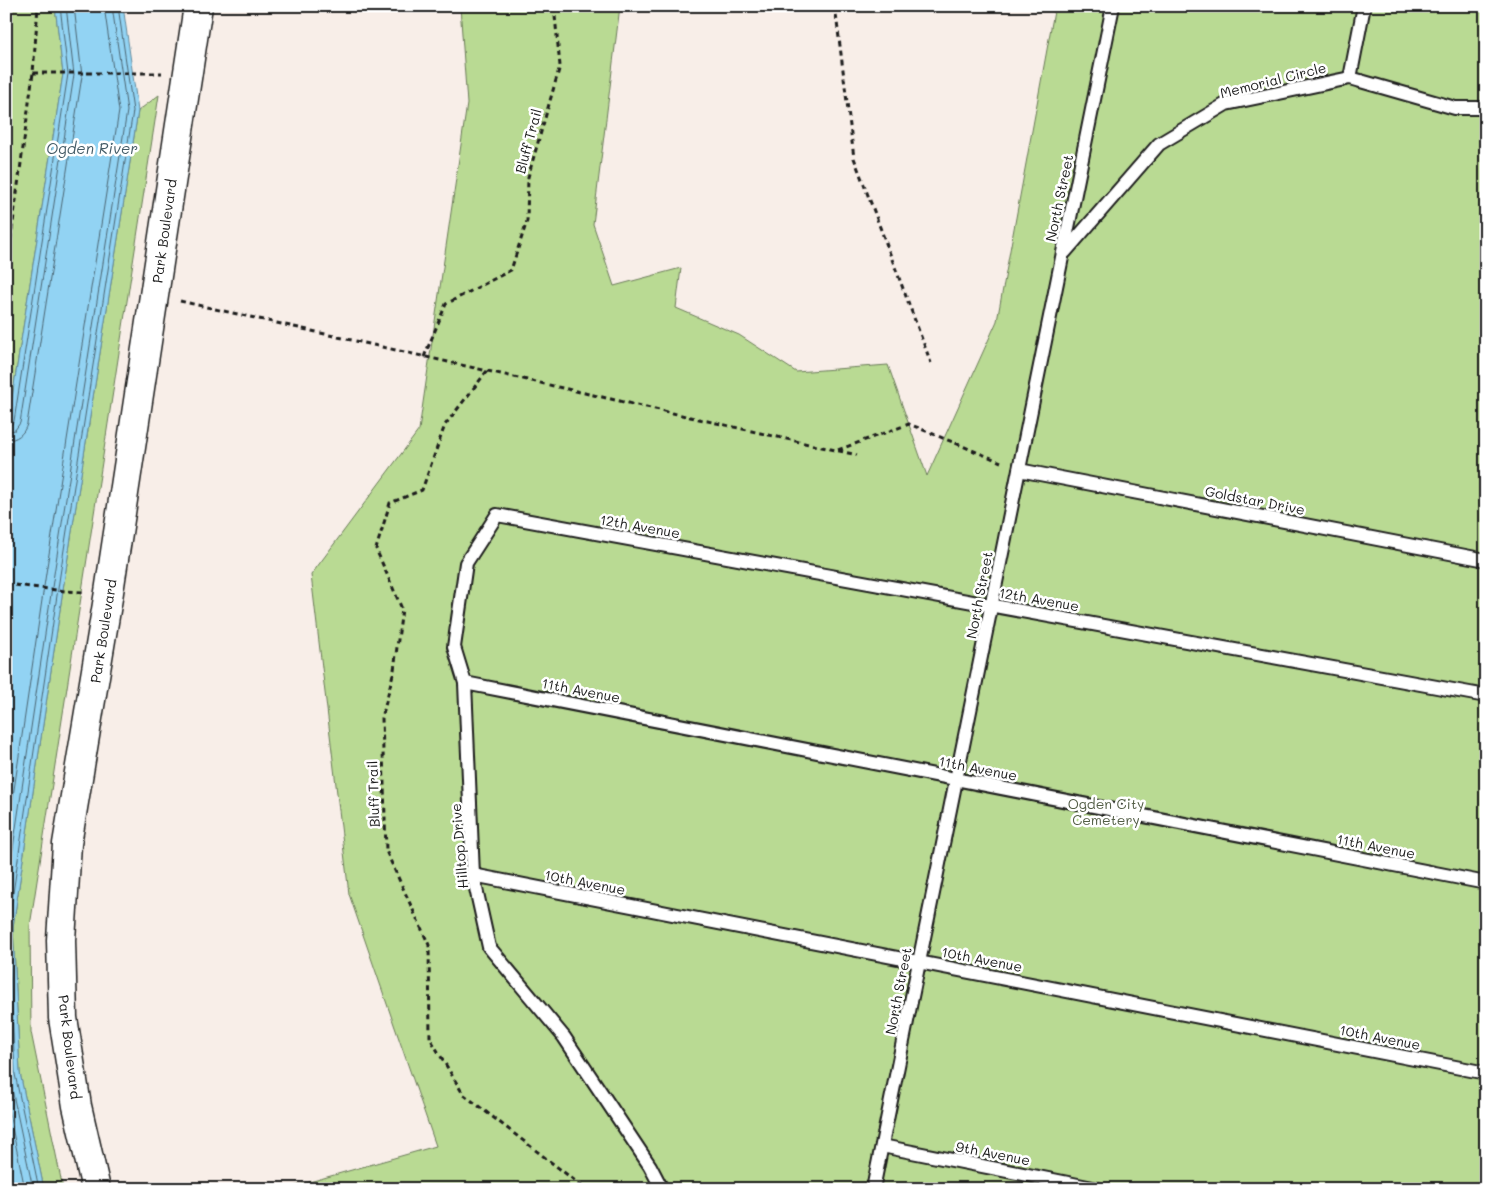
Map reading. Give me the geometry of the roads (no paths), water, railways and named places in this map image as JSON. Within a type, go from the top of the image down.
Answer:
[{"type":"street","name":"Park Boulevard","points":[[96,1189],[77,1106],[63,1018],[61,940],[67,844],[109,592],[155,296],[176,73],[198,6]]},
{"type":"lane","name":"North Street","points":[[873,1189],[1113,6]]},
{"type":"lane","points":[[1350,78],[1364,6]]},
{"type":"lane","name":"Memorial Circle","points":[[1063,254],[1159,144],[1226,104],[1350,78],[1455,108],[1486,108]]},
{"type":"lane","name":"Goldstar Drive","points":[[1019,470],[1486,560]]},
{"type":"lane","name":"12th Avenue","points":[[497,515],[1486,696]]},
{"type":"lane","name":"Hilltop Drive","points":[[497,515],[466,563],[454,647],[465,683],[473,876],[489,947],[564,1037],[650,1166],[662,1189]]},
{"type":"lane","name":"11th Avenue","points":[[465,683],[1486,883]]},
{"type":"lane","name":"10th Avenue","points":[[473,876],[1486,1073]]},
{"type":"lane","name":"9th Avenue","points":[[882,1146],[1098,1189]]},
{"type":"water","name":"Ogden River","points":[[55,6],[123,6],[138,111],[65,576],[13,927],[20,1073],[44,1189],[6,1189],[6,436],[63,74]]},
{"type":"park label","name":"Ogden City Cemetery","points":[[1106,812]]}]
